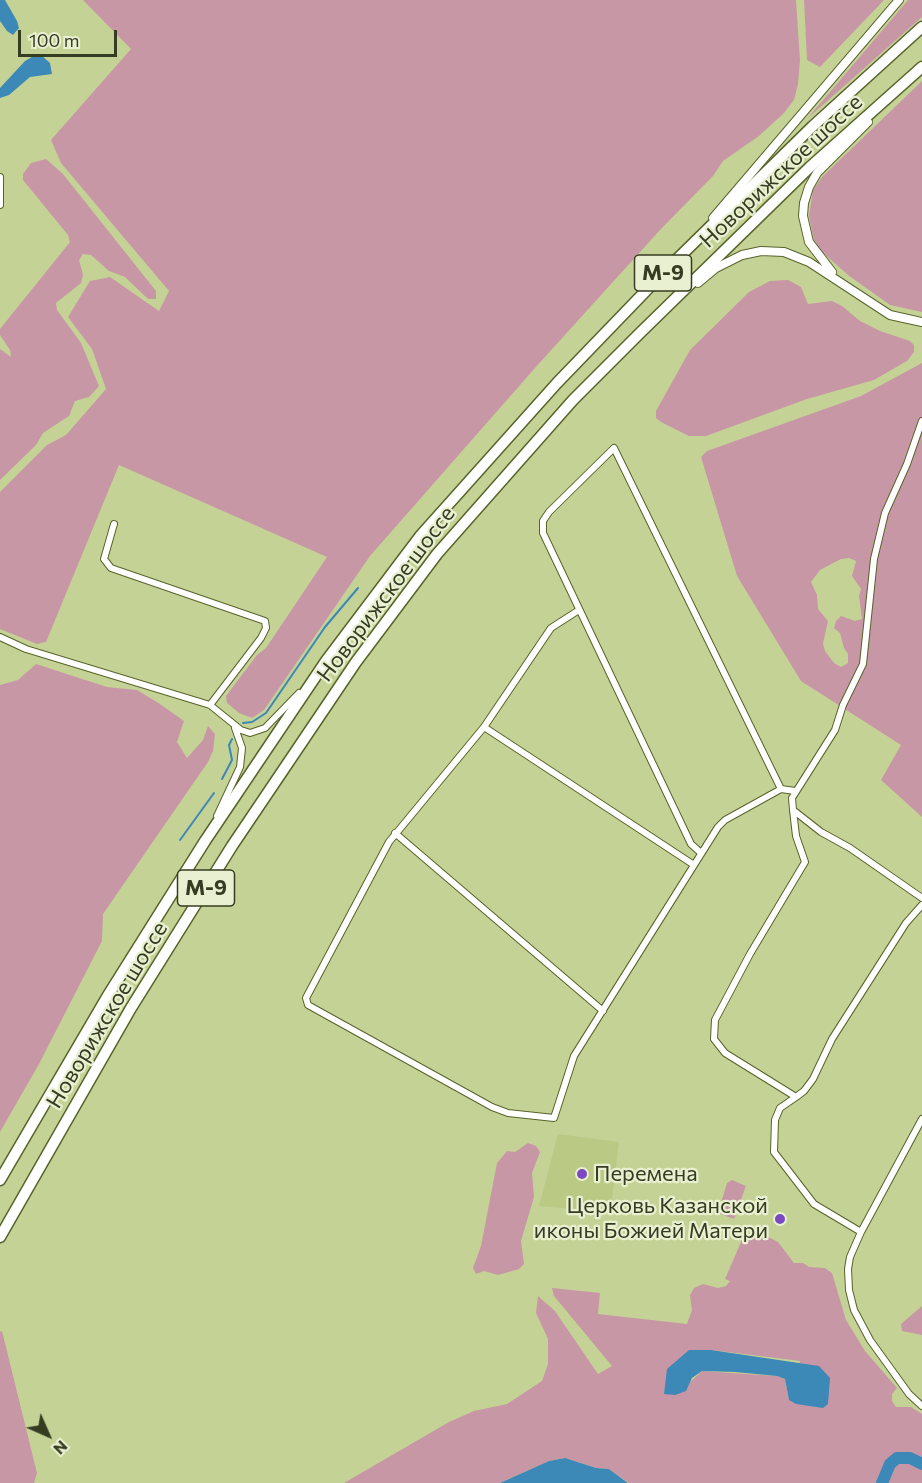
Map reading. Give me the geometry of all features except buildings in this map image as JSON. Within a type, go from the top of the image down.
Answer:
[{"type":"highway","name":"Новорижское шоссе","points":[[0,1180],[107,997],[205,841],[324,664],[384,583],[457,494],[557,383],[696,240],[813,126],[922,27]]},
{"type":"highway","name":"Новорижское шоссе","points":[[0,1237],[131,1008],[232,846],[356,662],[430,563],[573,400],[810,167],[922,68]]},
{"type":"street","points":[[696,240],[898,1]]},
{"type":"street","points":[[841,281],[816,254],[809,242],[803,216],[809,187],[830,159],[922,68]]},
{"type":"street","points":[[0,177],[0,205]]},
{"type":"street","points":[[640,333],[711,272],[729,261],[751,253],[772,251],[795,255],[841,281],[890,315],[922,322]]},
{"type":"street","points":[[796,1097],[725,1053],[714,1039],[715,1020],[750,954],[805,862],[796,836],[792,798],[835,730],[843,705],[863,664],[874,559],[885,513],[908,464],[922,421]]},
{"type":"street","points":[[701,853],[691,844],[543,533],[543,521],[614,448],[781,789]]},
{"type":"street","points":[[114,524],[104,559],[111,568],[265,621],[266,628],[261,638],[210,705]]},
{"type":"street","points":[[579,610],[550,628],[484,727],[395,833],[306,998],[308,1005],[492,1107],[508,1113],[554,1118],[574,1056],[701,853],[725,820],[781,789],[795,791]]},
{"type":"street","points":[[0,637],[26,649],[210,705],[233,725],[250,733],[265,728],[280,716],[324,664]]},
{"type":"street","points":[[205,841],[240,767],[243,748],[233,725]]},
{"type":"street","points":[[484,727],[694,865]]},
{"type":"street","points":[[793,810],[821,832],[850,848],[922,898]]},
{"type":"street","points":[[395,833],[603,1011]]},
{"type":"street","points":[[861,1232],[814,1204],[774,1152],[775,1120],[780,1108],[809,1086],[832,1039],[906,923],[922,905]]},
{"type":"street","points":[[922,1119],[861,1232],[850,1257],[848,1269],[849,1290],[854,1310],[884,1361],[909,1394],[922,1406]]},
{"type":"shaded area","points":[[83,0],[796,0],[800,60],[794,100],[784,113],[759,136],[723,161],[713,176],[660,230],[535,368],[370,556],[264,710],[252,718],[239,713],[227,703],[226,696],[257,655],[266,648],[327,557],[119,465],[46,642],[37,644],[0,629],[0,492],[47,445],[66,435],[106,389],[92,349],[68,317],[90,281],[110,277],[159,311],[169,291],[61,163],[51,140],[131,49]]},
{"type":"shaded area","points":[[804,0],[884,0],[820,67],[807,60]]},
{"type":"shaded area","points":[[908,0],[922,0],[922,17],[807,119]]},
{"type":"shaded area","points":[[922,81],[922,312],[890,305],[848,275],[821,251],[814,240],[809,216],[813,190],[822,177]]},
{"type":"shaded area","points":[[46,159],[63,174],[156,291],[156,299],[148,299],[125,277],[109,271],[91,255],[83,254],[79,260],[83,275],[81,283],[56,303],[57,310],[81,343],[99,386],[89,397],[75,401],[69,416],[43,433],[36,445],[0,480],[0,349],[11,357],[10,350],[0,335],[0,329],[70,242],[68,235],[23,180],[23,174],[31,163]]},
{"type":"shaded area","points":[[788,280],[801,287],[808,304],[832,301],[860,321],[880,331],[910,341],[914,345],[914,352],[907,361],[874,380],[807,399],[706,436],[689,436],[656,418],[656,411],[690,350],[749,292],[770,281]]},
{"type":"shaded area","points":[[922,363],[922,817],[881,780],[901,745],[801,681],[737,576],[701,457],[707,451],[861,396]],"holes":[[[849,558],[856,561],[852,576],[861,589],[859,596],[862,619],[855,621],[841,616],[836,621],[834,628],[840,633],[848,654],[848,663],[841,667],[834,663],[825,651],[823,644],[828,621],[818,609],[817,595],[811,582],[820,570],[841,559]]]},
{"type":"shaded area","points":[[36,664],[107,687],[137,690],[160,704],[184,721],[177,742],[187,758],[203,740],[208,726],[215,734],[213,751],[208,762],[103,914],[102,941],[39,1064],[0,1132],[0,685],[18,680]]},
{"type":"shaded area","name":"Перемена","points":[[558,1134],[619,1142],[611,1206],[602,1205],[595,1211],[539,1206]]},
{"type":"shaded area","points":[[528,1143],[536,1146],[540,1152],[532,1173],[534,1197],[521,1241],[524,1264],[519,1269],[498,1275],[484,1271],[476,1274],[473,1268],[481,1246],[497,1163],[507,1151],[515,1152]]},
{"type":"shaded area","points":[[732,1180],[746,1186],[734,1219],[718,1213],[727,1183]]},
{"type":"shaded area","points":[[761,1233],[778,1242],[794,1263],[825,1268],[832,1273],[846,1320],[865,1351],[897,1388],[892,1394],[892,1401],[896,1407],[911,1407],[922,1414],[922,1483],[629,1483],[609,1469],[596,1468],[565,1458],[549,1461],[500,1483],[344,1483],[449,1422],[474,1411],[507,1404],[542,1381],[548,1364],[548,1339],[536,1313],[538,1296],[555,1311],[598,1374],[612,1366],[554,1296],[552,1288],[600,1293],[598,1314],[687,1324],[692,1310],[690,1295],[694,1288],[703,1284],[718,1288],[726,1286],[730,1281],[725,1279],[744,1235]],"holes":[[[689,1350],[711,1350],[800,1361],[789,1400],[785,1379],[777,1376],[702,1371],[688,1384]]]},
{"type":"shaded area","points":[[922,1306],[922,1335],[902,1331],[901,1324]]},
{"type":"shaded area","points":[[2,1331],[37,1473],[34,1483],[0,1483],[0,1332]]},
{"type":"water","points":[[0,0],[5,0],[17,21],[19,28],[13,35],[0,21]]},
{"type":"water","points":[[35,55],[41,55],[50,63],[52,74],[30,77],[9,95],[0,98],[0,88],[25,61]]},
{"type":"water","points":[[689,1350],[711,1350],[819,1366],[830,1378],[828,1404],[823,1408],[796,1404],[789,1400],[785,1379],[777,1376],[735,1372],[702,1371],[692,1378],[686,1391],[675,1395],[664,1394],[667,1369]]},
{"type":"water","points":[[565,1458],[596,1468],[609,1469],[628,1483],[500,1483],[549,1461]]},
{"type":"waterway","points":[[243,723],[252,722],[266,713],[325,627],[358,588]]},
{"type":"waterway","points":[[222,779],[232,760],[229,745],[232,739]]},
{"type":"waterway","points":[[180,840],[214,793]]},
{"type":"waterway","points":[[882,1483],[890,1464],[897,1458],[910,1458],[922,1464]]},
{"type":"place","name":"Перемена","points":[[582,1174]]},
{"type":"place","name":"Церковь Казанской иконы Божией Матери","points":[[780,1219]]}]
